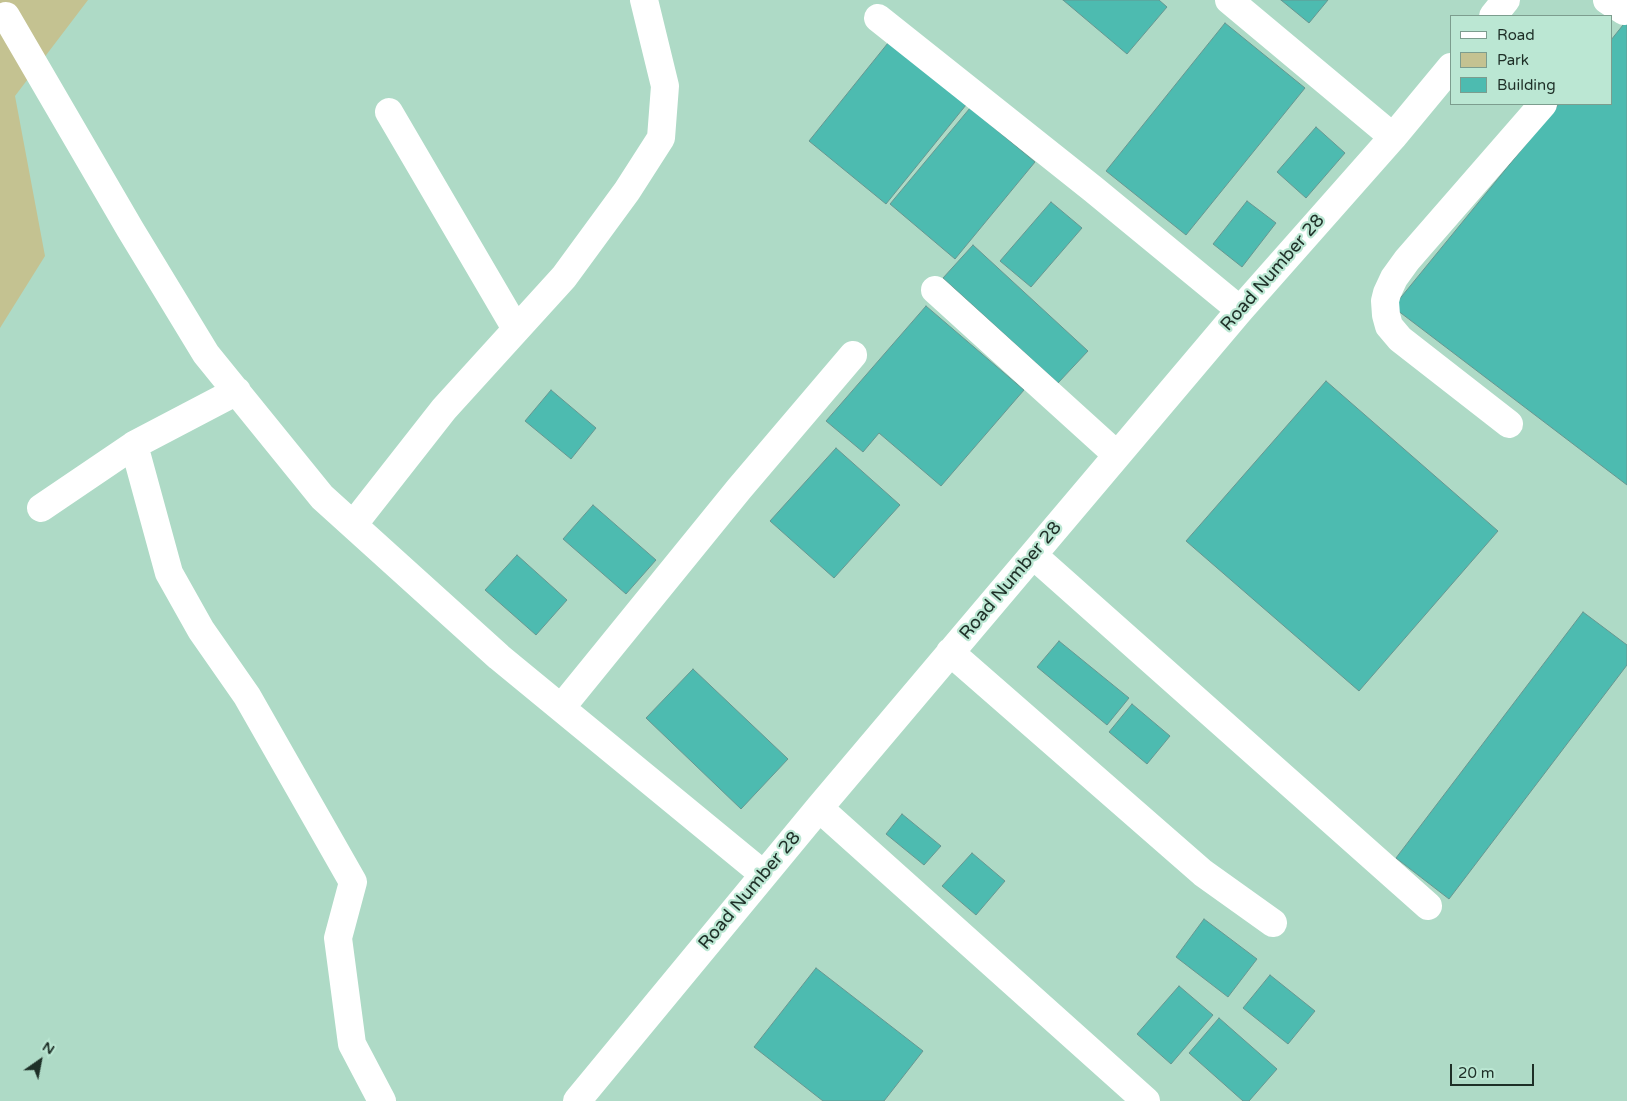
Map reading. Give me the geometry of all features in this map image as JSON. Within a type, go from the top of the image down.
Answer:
[{"type":"street","points":[[352,524],[444,408],[564,277],[627,191],[661,138],[665,86],[644,0]]},
{"type":"street","points":[[1229,0],[1392,137]]},
{"type":"street","points":[[1493,15],[1506,0]]},
{"type":"street","points":[[6,16],[130,229],[206,354],[322,497],[499,657],[763,874]]},
{"type":"street","points":[[878,18],[1240,310]]},
{"type":"street","name":"Road Number 28","points":[[577,1101],[763,874],[950,652],[1240,310],[1450,68]]},
{"type":"street","points":[[1509,424],[1400,339],[1389,326],[1385,301],[1386,293],[1394,278],[1407,260],[1542,105]]},
{"type":"street","points":[[389,112],[516,330]]},
{"type":"street","points":[[935,290],[1117,455]]},
{"type":"street","points":[[561,708],[739,489],[853,355]]},
{"type":"street","points":[[41,508],[134,445],[237,391]]},
{"type":"street","points":[[134,445],[169,573],[201,630],[247,696],[353,882],[338,938],[340,958],[352,1044],[382,1101]]},
{"type":"street","points":[[1033,555],[1428,906]]},
{"type":"street","points":[[950,652],[1203,873],[1273,923]]},
{"type":"street","points":[[819,808],[1146,1101]]},
{"type":"green space","points":[[0,0],[88,0],[15,96],[45,256],[0,328]]},
{"type":"building","points":[[1063,0],[1159,0],[1167,7],[1127,54]]},
{"type":"building","points":[[1281,0],[1328,0],[1309,23]]},
{"type":"building","points":[[1627,20],[1627,485],[1393,307],[1558,105],[1612,105],[1612,39]]},
{"type":"building","points":[[1225,23],[1305,88],[1186,235],[1106,171]]},
{"type":"building","points":[[888,43],[966,105],[886,204],[809,141]]},
{"type":"building","points":[[970,108],[1035,162],[955,259],[890,204]]},
{"type":"building","points":[[1316,127],[1345,153],[1306,198],[1277,172]]},
{"type":"building","points":[[1247,201],[1276,223],[1242,267],[1213,244]]},
{"type":"building","points":[[1051,202],[1082,228],[1031,287],[1000,261]]},
{"type":"building","points":[[973,245],[1088,351],[1058,383],[943,278]]},
{"type":"building","points":[[926,306],[1024,390],[941,486],[879,433],[863,452],[826,421]]},
{"type":"building","points":[[1326,381],[1498,531],[1359,691],[1186,541]]},
{"type":"building","points":[[551,390],[596,428],[571,459],[525,421]]},
{"type":"building","points":[[836,448],[900,505],[834,578],[770,521]]},
{"type":"building","points":[[593,505],[656,560],[626,594],[563,539]]},
{"type":"building","points":[[517,555],[567,600],[536,635],[485,590]]},
{"type":"building","points":[[1583,612],[1627,645],[1627,665],[1449,899],[1396,858]]},
{"type":"building","points":[[1059,641],[1129,698],[1107,725],[1037,667]]},
{"type":"building","points":[[693,669],[788,759],[741,809],[646,718]]},
{"type":"building","points":[[1132,704],[1170,736],[1147,764],[1109,732]]},
{"type":"building","points":[[902,814],[941,846],[924,865],[886,834]]},
{"type":"building","points":[[972,853],[1005,881],[976,915],[942,886]]},
{"type":"building","points":[[1204,919],[1257,959],[1228,997],[1176,957]]},
{"type":"building","points":[[816,968],[923,1051],[884,1101],[823,1101],[754,1047]]},
{"type":"building","points":[[1270,975],[1315,1011],[1288,1044],[1243,1008]]},
{"type":"building","points":[[1179,986],[1213,1015],[1171,1064],[1137,1034]]},
{"type":"building","points":[[1219,1018],[1277,1069],[1249,1101],[1243,1101],[1189,1053]]}]
